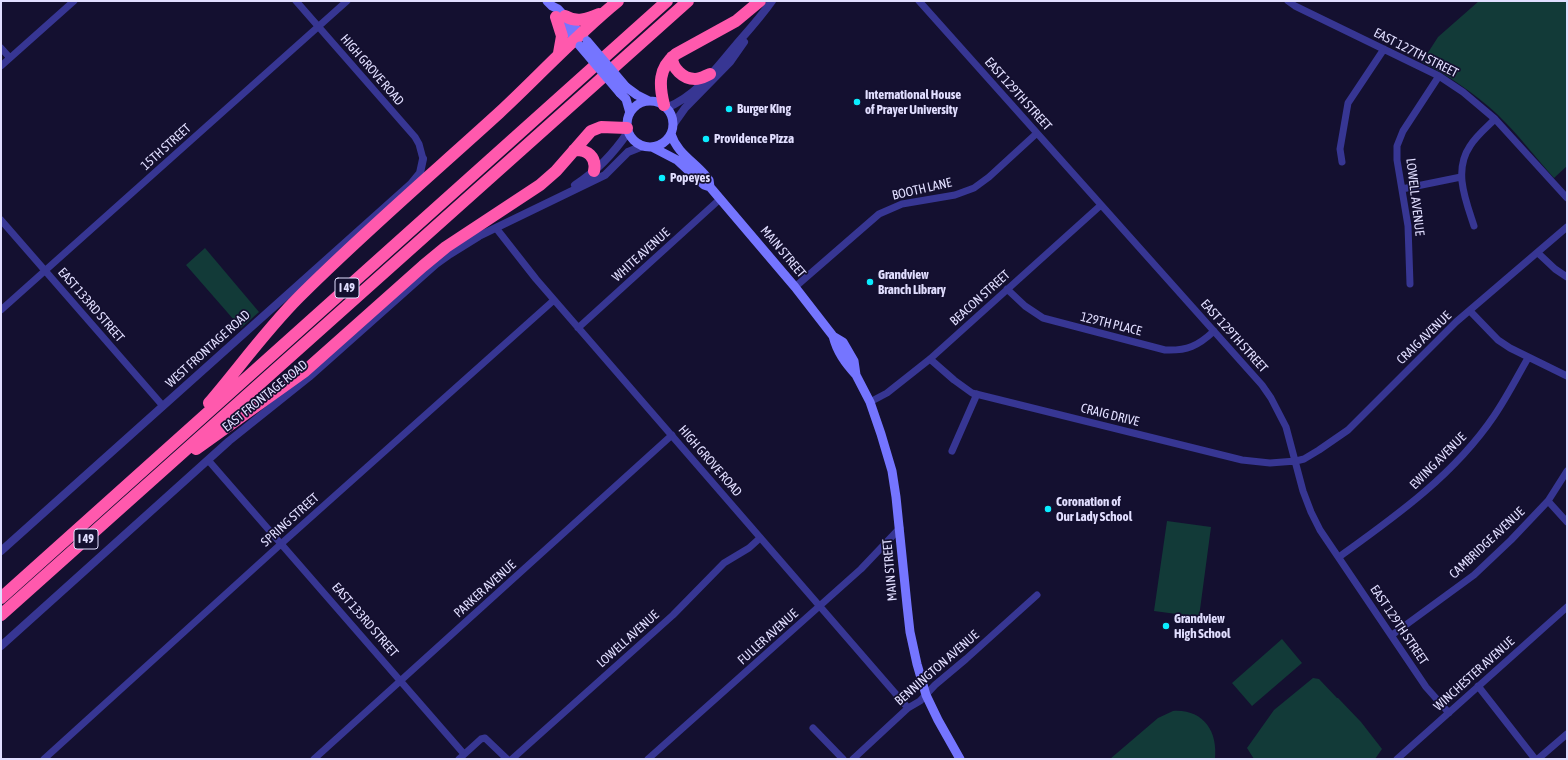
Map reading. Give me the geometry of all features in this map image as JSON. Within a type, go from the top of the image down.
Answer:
[{"type":"highway","points":[[177,440],[239,368],[265,333],[298,298],[363,236],[503,108],[559,53],[581,40],[604,13],[618,1]]},
{"type":"highway","name":"I 49","points":[[1,598],[667,1]]},
{"type":"highway","name":"I 49","points":[[1,615],[688,1]]},
{"type":"highway","points":[[665,106],[660,80],[663,70],[672,57],[736,20],[760,1]]},
{"type":"highway","points":[[555,10],[573,20],[582,20],[604,13]]},
{"type":"highway","points":[[555,10],[562,36],[559,53]]},
{"type":"highway","points":[[672,57],[674,68],[688,78],[699,79],[710,74]]},
{"type":"highway","points":[[171,463],[190,453],[300,374],[434,256],[462,235],[540,185],[556,171],[586,135],[596,128],[611,126],[627,130]]},
{"type":"highway","points":[[574,150],[584,150],[591,156],[595,162],[594,170]]},
{"type":"main road","points":[[555,10],[623,90],[630,113]]},
{"type":"main road","points":[[623,90],[649,101]]},
{"type":"main road","points":[[649,101],[654,101],[665,106],[671,114],[673,125],[671,134],[663,144],[647,147],[634,140],[627,130],[627,121],[630,113],[638,104],[649,101]]},
{"type":"main road","name":"MAIN STREET","points":[[671,134],[678,150],[705,175],[709,180],[710,187],[795,287],[833,336],[843,342],[854,361],[856,375],[870,402],[883,438],[892,471],[900,528],[910,632],[917,664],[926,695],[960,759]]},
{"type":"main road","name":"MAIN STREET","points":[[647,147],[663,152],[677,160],[704,185],[710,187]]},
{"type":"street","points":[[1,66],[74,1]]},
{"type":"street","name":"HIGH GROVE ROAD","points":[[296,1],[415,137],[422,151],[423,159]]},
{"type":"street","name":"15TH STREET","points":[[1,310],[348,1]]},
{"type":"street","points":[[665,106],[684,99],[710,74],[753,27],[772,1]]},
{"type":"street","name":"EAST 129TH STREET","points":[[919,1],[1262,385],[1271,398],[1286,427],[1303,491],[1320,530],[1426,687],[1449,713]]},
{"type":"street","name":"EAST 127TH STREET","points":[[1288,1],[1439,76],[1463,92],[1495,119],[1567,198]]},
{"type":"street","points":[[673,125],[685,108],[730,62],[752,31],[753,27]]},
{"type":"street","points":[[1,48],[10,58]]},
{"type":"street","points":[[1342,162],[1340,149],[1348,104],[1384,49]]},
{"type":"street","name":"LOWELL AVENUE","points":[[1410,284],[1408,226],[1397,160],[1397,146],[1403,131],[1439,76]]},
{"type":"street","points":[[1474,226],[1461,177],[1462,164],[1470,146],[1495,119]]},
{"type":"street","name":"EAST FRONTAGE ROAD","points":[[564,194],[594,170],[612,153],[627,130]]},
{"type":"street","name":"BOOTH LANE","points":[[795,287],[879,214],[902,204],[955,195],[974,188],[990,177],[1037,133]]},
{"type":"street","name":"EAST FRONTAGE ROAD","points":[[1,646],[229,441],[309,377],[429,270],[467,242],[605,175],[628,152],[647,147]]},
{"type":"street","name":"WEST FRONTAGE ROAD","points":[[1,551],[411,184],[420,173],[423,159]]},
{"type":"street","points":[[1402,189],[1461,177]]},
{"type":"street","name":"WHITE AVENUE","points":[[578,328],[720,199]]},
{"type":"street","name":"BEACON STREET","points":[[870,402],[887,393],[930,359],[1101,205]]},
{"type":"street","name":"EAST 133RD STREET","points":[[1,220],[163,406]]},
{"type":"street","name":"CRAIG AVENUE","points":[[1296,461],[1304,459],[1348,430],[1456,322],[1567,227]]},
{"type":"street","name":"HIGH GROVE ROAD","points":[[496,228],[578,328],[908,708]]},
{"type":"street","points":[[1538,253],[1555,269],[1567,277]]},
{"type":"street","name":"129TH PLACE","points":[[1007,289],[1025,306],[1042,318],[1165,350],[1191,348],[1203,341],[1214,331]]},
{"type":"street","name":"SPRING STREET","points":[[44,759],[282,543],[554,300]]},
{"type":"street","points":[[1470,311],[1498,340],[1528,358],[1567,376]]},
{"type":"street","name":"EWING AVENUE","points":[[1339,557],[1412,503],[1453,466],[1474,442],[1494,415],[1528,358]]},
{"type":"street","name":"CRAIG DRIVE","points":[[930,359],[954,380],[977,394],[1242,460],[1270,463],[1296,461]]},
{"type":"street","points":[[952,451],[977,394]]},
{"type":"street","name":"PARKER AVENUE","points":[[314,759],[402,681],[672,435]]},
{"type":"street","name":"EAST 133RD STREET","points":[[208,460],[402,681],[461,757],[480,739],[485,738],[507,759]]},
{"type":"street","name":"CAMBRIDGE AVENUE","points":[[1392,635],[1474,575],[1511,540],[1548,501],[1567,471]]},
{"type":"street","points":[[1548,501],[1567,522]]},
{"type":"street","name":"FULLER AVENUE","points":[[648,759],[861,569],[900,528]]},
{"type":"street","name":"LOWELL AVENUE","points":[[512,759],[673,615],[724,563],[749,548],[760,538]]},
{"type":"street","name":"BENNINGTON AVENUE","points":[[853,759],[908,708],[920,701],[935,685],[966,659],[1036,595]]},
{"type":"street","name":"WINCHESTER AVENUE","points":[[1397,759],[1479,688],[1567,607]]},
{"type":"street","points":[[1479,688],[1537,759],[1567,734]]},
{"type":"street","points":[[813,728],[843,759]]},
{"type":"green space","points":[[1479,1],[1567,1],[1567,166],[1554,178],[1512,129],[1488,106],[1461,85],[1422,62],[1438,37]]},
{"type":"green space","points":[[205,248],[259,312],[241,328],[186,265]]},
{"type":"green space","points":[[1167,521],[1211,527],[1199,617],[1154,611]]},
{"type":"green space","points":[[1282,639],[1302,663],[1252,706],[1232,683]]},
{"type":"green space","points":[[1313,678],[1319,679],[1338,698],[1361,722],[1382,749],[1375,759],[1254,759],[1247,748],[1274,710]]},
{"type":"green space","points":[[1173,711],[1184,711],[1193,714],[1206,724],[1214,739],[1215,759],[1110,759],[1158,718]]},
{"type":"place","name":"International House of Prayer University","points":[[857,102]]},
{"type":"place","name":"Burger King","points":[[729,109]]},
{"type":"place","name":"Providence Pizza","points":[[706,139]]},
{"type":"place","name":"Popeyes","points":[[662,178]]},
{"type":"place","name":"Grandview Branch Library","points":[[870,282]]},
{"type":"place","name":"Coronation of Our Lady School","points":[[1048,509]]},
{"type":"place","name":"Grandview High School","points":[[1166,626]]}]
